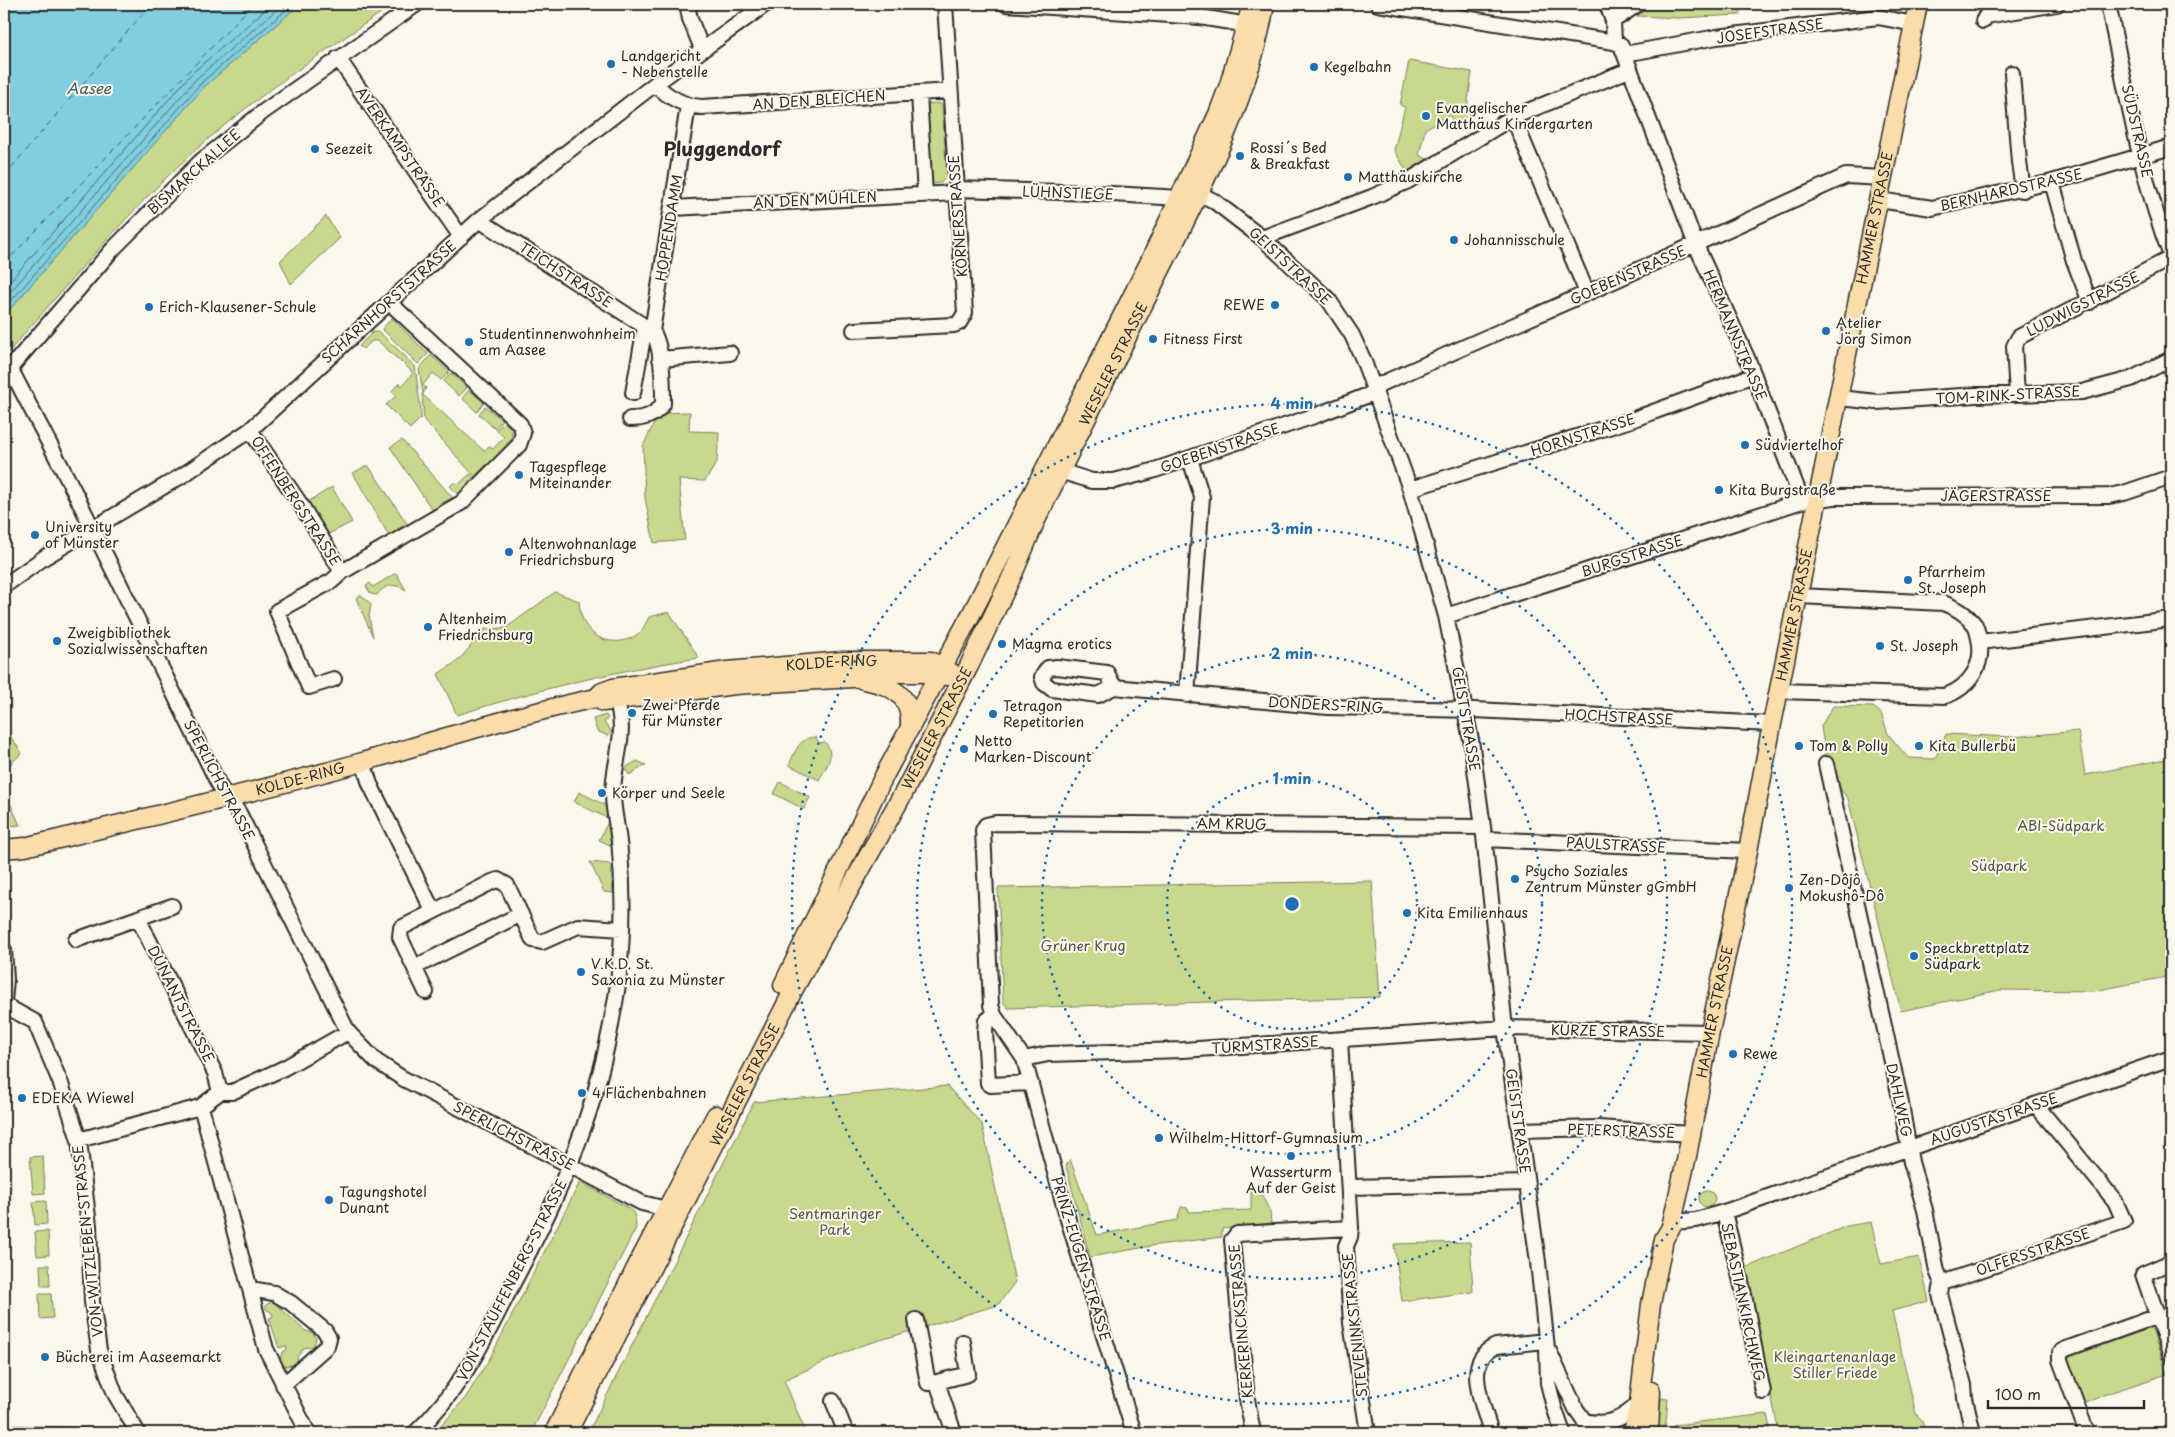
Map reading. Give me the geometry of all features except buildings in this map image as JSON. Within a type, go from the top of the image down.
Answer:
[{"type":"main road","name":"WESELER STRASSE","points":[[1252,4],[1254,26]]},
{"type":"main road","name":"WESELER STRASSE","points":[[567,1433],[880,784],[940,671],[956,645],[1188,193],[1234,112],[1254,26],[1265,4]]},
{"type":"main road","name":"HAMMER STRASSE","points":[[1649,1433],[1655,1332],[1672,1240],[1672,1225],[1799,596],[1810,500],[1839,398],[1918,4]]},
{"type":"main road","name":"WESELER STRASSE","points":[[554,1433],[796,985],[903,794],[961,678],[972,660],[1188,193]]},
{"type":"main road","name":"KOLDE-RING","points":[[4,849],[35,844],[224,792],[362,762],[527,714],[596,698],[602,692],[613,688],[768,666],[842,661],[912,659],[931,661],[940,671]]},
{"type":"main road","name":"KOLDE-RING","points":[[596,698],[603,702],[735,684],[853,678],[883,673],[940,671],[961,678]]},
{"type":"main road","name":"KOLDE-RING","points":[[853,678],[883,684],[897,692],[907,704],[910,727]]},
{"type":"main road","name":"HAMMER STRASSE","points":[[1633,1433],[1639,1403],[1654,1288],[1664,1239],[1672,1225]]},
{"type":"street","name":"BISMARCKALLEE","points":[[7,372],[113,249],[174,186],[239,130],[416,4]]},
{"type":"street","points":[[687,4],[692,26],[702,49]]},
{"type":"street","name":"SCHARNHORSTSTRASSE","points":[[4,586],[45,557],[183,475],[250,430],[479,220],[655,84],[766,4]]},
{"type":"street","name":"KÖRNERSTRASSE","points":[[854,330],[954,325],[965,313],[946,4]]},
{"type":"street","points":[[1006,4],[1198,17],[1254,26]]},
{"type":"street","points":[[1378,4],[1410,7],[1614,42],[1621,46],[1626,54]]},
{"type":"street","points":[[1607,4],[1613,21],[1614,42]]},
{"type":"street","points":[[1613,21],[1638,4]]},
{"type":"street","points":[[1983,21],[1986,16],[2058,4]]},
{"type":"street","name":"SÜDSTRASSE","points":[[2108,4],[2142,156],[2161,230],[2171,257]]},
{"type":"street","name":"JOSEFSTRASSE","points":[[1626,54],[1717,37],[1878,17],[1914,24]]},
{"type":"street","name":"HERMANNSTRASSE","points":[[1626,54],[1629,70],[1696,245],[1810,500]]},
{"type":"street","name":"AVERKAMPSTRASSE","points":[[338,58],[461,237]]},
{"type":"street","points":[[1262,238],[1372,197],[1408,181],[1513,117],[1629,70]]},
{"type":"street","points":[[2012,73],[2023,190]]},
{"type":"street","points":[[655,84],[662,91],[688,106]]},
{"type":"street","name":"AN DEN BLEICHEN","points":[[688,106],[702,108],[950,91]]},
{"type":"street","points":[[919,94],[925,194]]},
{"type":"street","name":"HOPPENDAMM","points":[[633,394],[673,208],[688,106]]},
{"type":"street","points":[[1513,117],[1588,293]]},
{"type":"street","name":"BERNHARDSTRASSE","points":[[1879,200],[1932,208],[2023,190],[2171,147]]},
{"type":"street","name":"GOEBENSTRASSE","points":[[1060,471],[1092,481],[1114,480],[1190,459],[1375,390],[1846,176],[1883,178]]},
{"type":"street","points":[[2052,182],[2074,260],[2090,302]]},
{"type":"street","name":"LÜHNSTIEGE","points":[[957,191],[1188,193]]},
{"type":"street","name":"AN DEN MÜHLEN","points":[[673,208],[957,191]]},
{"type":"street","name":"GEISTSTRASSE","points":[[1188,193],[1225,208],[1262,238],[1328,299],[1352,336],[1375,390],[1410,489],[1446,616],[1466,710],[1484,833],[1505,1028],[1527,1183],[1550,1392],[1563,1433]]},
{"type":"street","name":"TEICHSTRASSE","points":[[479,220],[648,329]]},
{"type":"street","name":"LUDWIGSTRASSE","points":[[2016,394],[2015,342],[2022,335],[2090,302],[2171,257]]},
{"type":"street","name":"OFFENBERGSTRASSE","points":[[334,679],[309,687],[277,611],[332,581],[342,572],[461,504],[519,445],[522,437],[520,424],[390,303]]},
{"type":"street","name":"HOPPENDAMM","points":[[630,418],[645,418],[653,414],[663,404],[660,359],[656,337],[648,329]]},
{"type":"street","points":[[660,359],[730,353]]},
{"type":"street","name":"TOM-RINK-STRASSE","points":[[1839,398],[1877,402],[1975,395],[2082,392],[2131,379],[2171,359]]},
{"type":"street","name":"SPERLICHSTRASSE","points":[[7,372],[92,528],[224,792],[239,813],[348,1032],[376,1061],[402,1078],[642,1202],[672,1213]]},
{"type":"street","name":"HORNSTRASSE","points":[[1410,489],[1634,419],[1754,375]]},
{"type":"street","name":"OFFENBERGSTRASSE","points":[[250,430],[301,505],[342,572]]},
{"type":"street","points":[[1187,695],[1202,497],[1190,459]]},
{"type":"street","name":"JÄGERSTRASSE","points":[[1810,500],[1834,497],[2109,496],[2131,491],[2171,477]]},
{"type":"street","name":"BURGSTRASSE","points":[[1446,616],[1810,500]]},
{"type":"street","points":[[1779,691],[1936,698],[1961,688],[1974,674],[1980,656],[1980,642],[1976,627],[1966,615],[1956,608],[1943,603],[1799,596]]},
{"type":"street","points":[[1980,642],[2171,619]]},
{"type":"street","name":"DONDERS-RING","points":[[1114,688],[1328,707],[1466,710]]},
{"type":"street","name":"VON-STAUFFENBERG-STRASSE","points":[[415,1433],[433,1416],[456,1389],[478,1352],[552,1209],[592,1108],[607,1045],[618,984],[622,929],[620,852],[613,797],[616,767],[621,749],[621,721],[616,700]]},
{"type":"street","name":"HOCHSTRASSE","points":[[1466,710],[1772,724]]},
{"type":"street","points":[[362,762],[370,784],[433,911]]},
{"type":"street","name":"DAHLWEG","points":[[1826,764],[1862,920],[1911,1162],[1925,1210],[1937,1271],[1942,1283],[1940,1294],[1964,1385],[1973,1433]]},
{"type":"street","name":"AM KRUG","points":[[983,830],[986,825],[995,823],[1484,833]]},
{"type":"street","name":"PRINZ-EUGEN-STRASSE","points":[[983,830],[990,986],[994,1015],[1024,1059],[1066,1214],[1134,1433]]},
{"type":"street","name":"PAULSTRASSE","points":[[1484,833],[1748,851]]},
{"type":"street","points":[[426,992],[400,937],[401,928],[498,880],[507,885],[533,940],[538,942],[578,926],[622,929]]},
{"type":"street","points":[[76,940],[172,906]]},
{"type":"street","points":[[414,967],[521,914]]},
{"type":"street","name":"DUNANTSTRASSE","points":[[138,918],[215,1073],[220,1092]]},
{"type":"street","name":"VON-WITZLEBEN-STRASSE","points":[[4,950],[6,979],[4,1004],[35,1022],[61,1084],[79,1140],[89,1226],[92,1302],[100,1350],[115,1394],[138,1433]]},
{"type":"street","points":[[994,1015],[986,1021],[985,1031],[988,1083],[991,1085],[1031,1083]]},
{"type":"street","name":"KURZE STRASSE","points":[[1505,1028],[1710,1032]]},
{"type":"street","name":"TURMSTRASSE","points":[[1024,1059],[1048,1054],[1183,1050],[1505,1028]]},
{"type":"street","points":[[79,1140],[200,1108],[220,1092],[232,1092],[284,1068],[348,1032]]},
{"type":"street","name":"STEVENINKSTRASSE","points":[[1340,1040],[1349,1187],[1350,1237],[1346,1246],[1352,1323],[1368,1433]]},
{"type":"street","name":"AUGUSTASTRASSE","points":[[1672,1225],[1724,1212],[2171,1058]]},
{"type":"street","name":"OLFERSSTRASSE","points":[[1942,1283],[2124,1221],[2115,1201],[2036,1105]]},
{"type":"street","points":[[200,1108],[229,1204],[266,1349],[308,1433]]},
{"type":"street","name":"PETERSTRASSE","points":[[1520,1130],[1598,1128],[1691,1134]]},
{"type":"street","points":[[1349,1187],[1527,1183]]},
{"type":"street","name":"SEBASTIANKIRCHWEG","points":[[1724,1212],[1743,1290],[1762,1392]]},
{"type":"street","name":"KERKERINCKSTRASSE","points":[[1254,1433],[1247,1399],[1232,1240],[1237,1234],[1350,1228]]},
{"type":"street","points":[[2171,1262],[2143,1274],[2171,1356]]},
{"type":"street","points":[[250,1288],[274,1293],[291,1303],[325,1331],[329,1338],[327,1346],[283,1385]]},
{"type":"street","points":[[2087,1433],[2060,1360],[2060,1353],[2066,1348],[2158,1316]]},
{"type":"street","points":[[916,1320],[928,1383],[968,1374],[963,1342]]},
{"type":"street","points":[[1490,1433],[1476,1371],[1480,1359],[1496,1346],[1546,1345]]},
{"type":"street","name":"GEISTSTRASSE","points":[[1546,1345],[1584,1421],[1593,1433]]},
{"type":"street","points":[[937,1382],[954,1433]]},
{"type":"street","points":[[833,1402],[846,1433]]},
{"type":"street","points":[[1584,1421],[1602,1424],[1616,1422],[1639,1403]]},
{"type":"green space","points":[[300,4],[394,4],[247,107],[192,153],[124,221],[4,357],[4,316],[204,87]]},
{"type":"green space","points":[[1655,4],[1742,4],[1740,15],[1678,18],[1637,16]]},
{"type":"green space","name":"Evangelischer Matthäus Kindergarten","points":[[1409,61],[1472,72],[1467,108],[1469,117],[1455,124],[1449,115],[1425,129],[1419,155],[1427,159],[1407,172],[1394,150],[1405,107],[1400,105]]},
{"type":"green space","points":[[939,103],[942,105],[947,176],[941,183],[928,184],[923,104]]},
{"type":"green space","points":[[326,216],[340,238],[291,284],[280,261]]},
{"type":"green space","points":[[392,318],[428,354],[418,364],[382,329]]},
{"type":"green space","points":[[373,332],[379,332],[407,358],[402,363],[378,341],[372,341],[363,349],[359,346]]},
{"type":"green space","points":[[431,355],[449,372],[441,380],[433,373],[423,385],[426,388],[423,394],[419,369]]},
{"type":"green space","points":[[408,360],[415,366],[421,412],[421,418],[410,429],[386,405],[396,396],[392,391],[399,383],[402,386],[413,373],[404,364]]},
{"type":"green space","points":[[451,373],[467,388],[459,396],[443,381]]},
{"type":"green space","points":[[469,390],[484,403],[477,412],[462,398]]},
{"type":"green space","points":[[422,394],[484,451],[489,446],[493,449],[504,437],[496,430],[504,422],[512,429],[511,440],[476,475],[476,478],[424,420]]},
{"type":"green space","points":[[485,406],[502,420],[495,429],[479,414]]},
{"type":"green space","points":[[690,412],[689,431],[719,432],[717,462],[705,481],[679,480],[685,540],[654,543],[645,498],[643,446],[659,413]]},
{"type":"green space","points":[[402,440],[453,498],[441,503],[442,506],[433,511],[390,447]]},
{"type":"green space","points":[[368,465],[408,525],[397,529],[398,531],[389,536],[353,473]]},
{"type":"green space","points":[[470,474],[475,480],[458,495],[450,486],[455,482],[458,485]]},
{"type":"green space","points":[[332,487],[352,522],[327,535],[308,502]]},
{"type":"green space","points":[[396,573],[406,590],[398,586],[390,586],[380,591],[377,595],[371,594],[366,586],[370,583],[373,587]]},
{"type":"green space","points":[[555,592],[579,601],[585,624],[596,635],[610,641],[625,640],[632,637],[640,632],[649,617],[669,612],[699,658],[637,668],[576,682],[516,697],[457,715],[438,674],[459,660],[485,629],[506,628]]},
{"type":"green space","points":[[361,595],[371,604],[369,616],[373,637],[356,598]]},
{"type":"green space","name":"Südpark","points":[[1833,706],[1873,707],[1881,713],[1888,734],[1908,758],[1935,759],[1946,734],[2013,737],[2078,731],[2085,775],[2171,758],[2171,976],[2094,991],[2000,990],[1901,1011],[1848,799],[1838,786],[1833,765],[1826,760],[1821,726]]},
{"type":"green space","points":[[606,715],[608,718],[604,722],[612,732],[608,736],[597,731],[593,719]]},
{"type":"green space","points":[[4,727],[22,753],[4,770]]},
{"type":"green space","points":[[816,737],[819,743],[825,742],[830,752],[829,761],[819,780],[789,765],[798,746],[805,740]]},
{"type":"green space","points":[[637,761],[646,765],[629,775],[625,768]]},
{"type":"green space","points":[[780,782],[810,797],[804,809],[774,794]]},
{"type":"green space","points":[[4,790],[20,825],[4,826]]},
{"type":"green space","points":[[579,792],[609,807],[609,819],[574,802]]},
{"type":"green space","points":[[609,820],[612,846],[599,840]]},
{"type":"green space","points":[[590,862],[609,864],[611,867],[613,893],[604,892]]},
{"type":"green space","name":"Grüner Krug","points":[[1372,881],[1380,997],[1008,1008],[1003,1002],[998,888]]},
{"type":"green space","name":"Sentmaringer Park","points":[[947,1086],[982,1124],[1015,1282],[998,1305],[860,1346],[784,1380],[806,1433],[588,1433],[754,1102]]},
{"type":"green space","points":[[43,1156],[45,1193],[33,1194],[30,1157]]},
{"type":"green space","points":[[1070,1159],[1097,1235],[1177,1220],[1181,1207],[1188,1208],[1189,1212],[1251,1210],[1251,1188],[1258,1187],[1270,1212],[1271,1223],[1222,1229],[1222,1237],[1157,1245],[1090,1257],[1066,1166]]},
{"type":"green space","points":[[580,1182],[632,1210],[636,1228],[531,1433],[435,1433],[466,1397],[490,1358]]},
{"type":"green space","points":[[1707,1191],[1715,1199],[1707,1207],[1699,1199]]},
{"type":"green space","points":[[46,1201],[47,1224],[35,1225],[33,1202]]},
{"type":"green space","name":"Kleingartenanlage Stiller Friede","points":[[1871,1222],[1881,1264],[1919,1257],[1929,1301],[1892,1311],[1916,1414],[1922,1420],[1925,1433],[1779,1433],[1745,1268],[1847,1226]]},
{"type":"green space","points":[[48,1231],[49,1255],[37,1256],[35,1232]]},
{"type":"green space","points":[[1470,1242],[1473,1292],[1402,1301],[1394,1244]]},
{"type":"green space","points":[[40,1265],[49,1265],[50,1286],[41,1286]]},
{"type":"green space","points":[[39,1294],[51,1294],[53,1318],[40,1319]]},
{"type":"green space","points":[[271,1299],[305,1331],[312,1332],[316,1338],[314,1346],[304,1348],[297,1357],[298,1362],[294,1365],[285,1366],[280,1361],[282,1353],[287,1349],[286,1346],[279,1348],[269,1318],[273,1317],[272,1313],[266,1309],[266,1305],[271,1302]]},
{"type":"green space","points":[[2148,1329],[2152,1330],[2167,1374],[2103,1395],[2083,1404],[2067,1361],[2068,1357]]},
{"type":"green space","points":[[1661,1398],[1668,1399],[1666,1423],[1662,1433],[1657,1433]]},
{"type":"green space","points":[[1767,1414],[1771,1433],[1671,1433],[1674,1425]]},
{"type":"green space","points":[[4,1425],[120,1429],[123,1433],[4,1433]]},
{"type":"water","name":"Aasee","points":[[4,4],[300,4],[204,87],[4,316]]},
{"type":"ferry route","points":[[4,176],[151,4]]},
{"type":"ferry route","points":[[4,264],[253,4]]},
{"type":"place","name":"Landgericht - Nebenstelle","points":[[611,64]]},
{"type":"place","name":"Kegelbahn","points":[[1314,67]]},
{"type":"place","name":"Evangelischer Matthäus Kindergarten","points":[[1426,116]]},
{"type":"place","name":"Seezeit","points":[[315,149]]},
{"type":"place","name":"Rossi´s Bed & Breakfast","points":[[1240,156]]},
{"type":"place","name":"Matthäuskirche","points":[[1348,177]]},
{"type":"place","name":"Johannisschule","points":[[1454,240]]},
{"type":"place","name":"REWE","points":[[1275,305]]},
{"type":"place","name":"Erich-Klausener-Schule","points":[[149,307]]},
{"type":"place","name":"Atelier Jörg Simon","points":[[1826,331]]},
{"type":"place","name":"Fitness First","points":[[1153,339]]},
{"type":"place","name":"Studentinnenwohnheim am Aasee","points":[[469,342]]},
{"type":"place","name":"Südviertelhof","points":[[1745,445]]},
{"type":"place","name":"Tagespflege Miteinander","points":[[519,475]]},
{"type":"place","name":"Kita Burgstraße","points":[[1719,490]]},
{"type":"place","name":"University of Münster","points":[[35,535]]},
{"type":"place","name":"Altenwohnanlage Friedrichsburg","points":[[509,552]]},
{"type":"place","name":"Pfarrheim St. Joseph","points":[[1908,580]]},
{"type":"place","name":"Altenheim Friedrichsburg","points":[[428,627]]},
{"type":"place","name":"Zweigbibliothek Sozialwissenschaften","points":[[57,641]]},
{"type":"place","name":"Magma erotics","points":[[1002,644]]},
{"type":"place","name":"St. Joseph","points":[[1880,646]]},
{"type":"place","name":"Zwei Pferde für Münster","points":[[632,713]]},
{"type":"place","name":"Tetragon Repetitorien","points":[[993,714]]},
{"type":"place","name":"Tom & Polly","points":[[1799,746]]},
{"type":"place","name":"Kita Bullerbü","points":[[1919,746]]},
{"type":"place","name":"Netto Marken-Discount","points":[[964,749]]},
{"type":"place","name":"Körper und Seele","points":[[602,793]]},
{"type":"place","name":"Psycho Soziales Zentrum Münster gGmbH","points":[[1515,879]]},
{"type":"place","name":"Zen-Dôjô Mokushô-Dô","points":[[1789,888]]},
{"type":"place","name":"Kita Emilienhaus","points":[[1407,913]]},
{"type":"place","name":"Speckbrettplatz Südpark","points":[[1914,956]]},
{"type":"place","name":"V.K.D. St. Saxonia zu Münster","points":[[581,972]]},
{"type":"place","name":"Rewe","points":[[1733,1054]]},
{"type":"place","name":"4 Flächenbahnen","points":[[582,1093]]},
{"type":"place","name":"EDEKA Wiewel","points":[[22,1098]]},
{"type":"place","name":"Wilhelm-Hittorf-Gymnasium","points":[[1159,1138]]},
{"type":"place","name":"Wasserturm Auf der Geist","points":[[1291,1156]]},
{"type":"place","name":"Tagungshotel Dunant","points":[[329,1200]]},
{"type":"place","name":"Bücherei im Aaseemarkt","points":[[45,1357]]},
{"type":"district","name":"Pluggendorf","points":[[722,149]]},
{"type":"park label","name":"ABI-Südpark","points":[[2061,826]]}]
